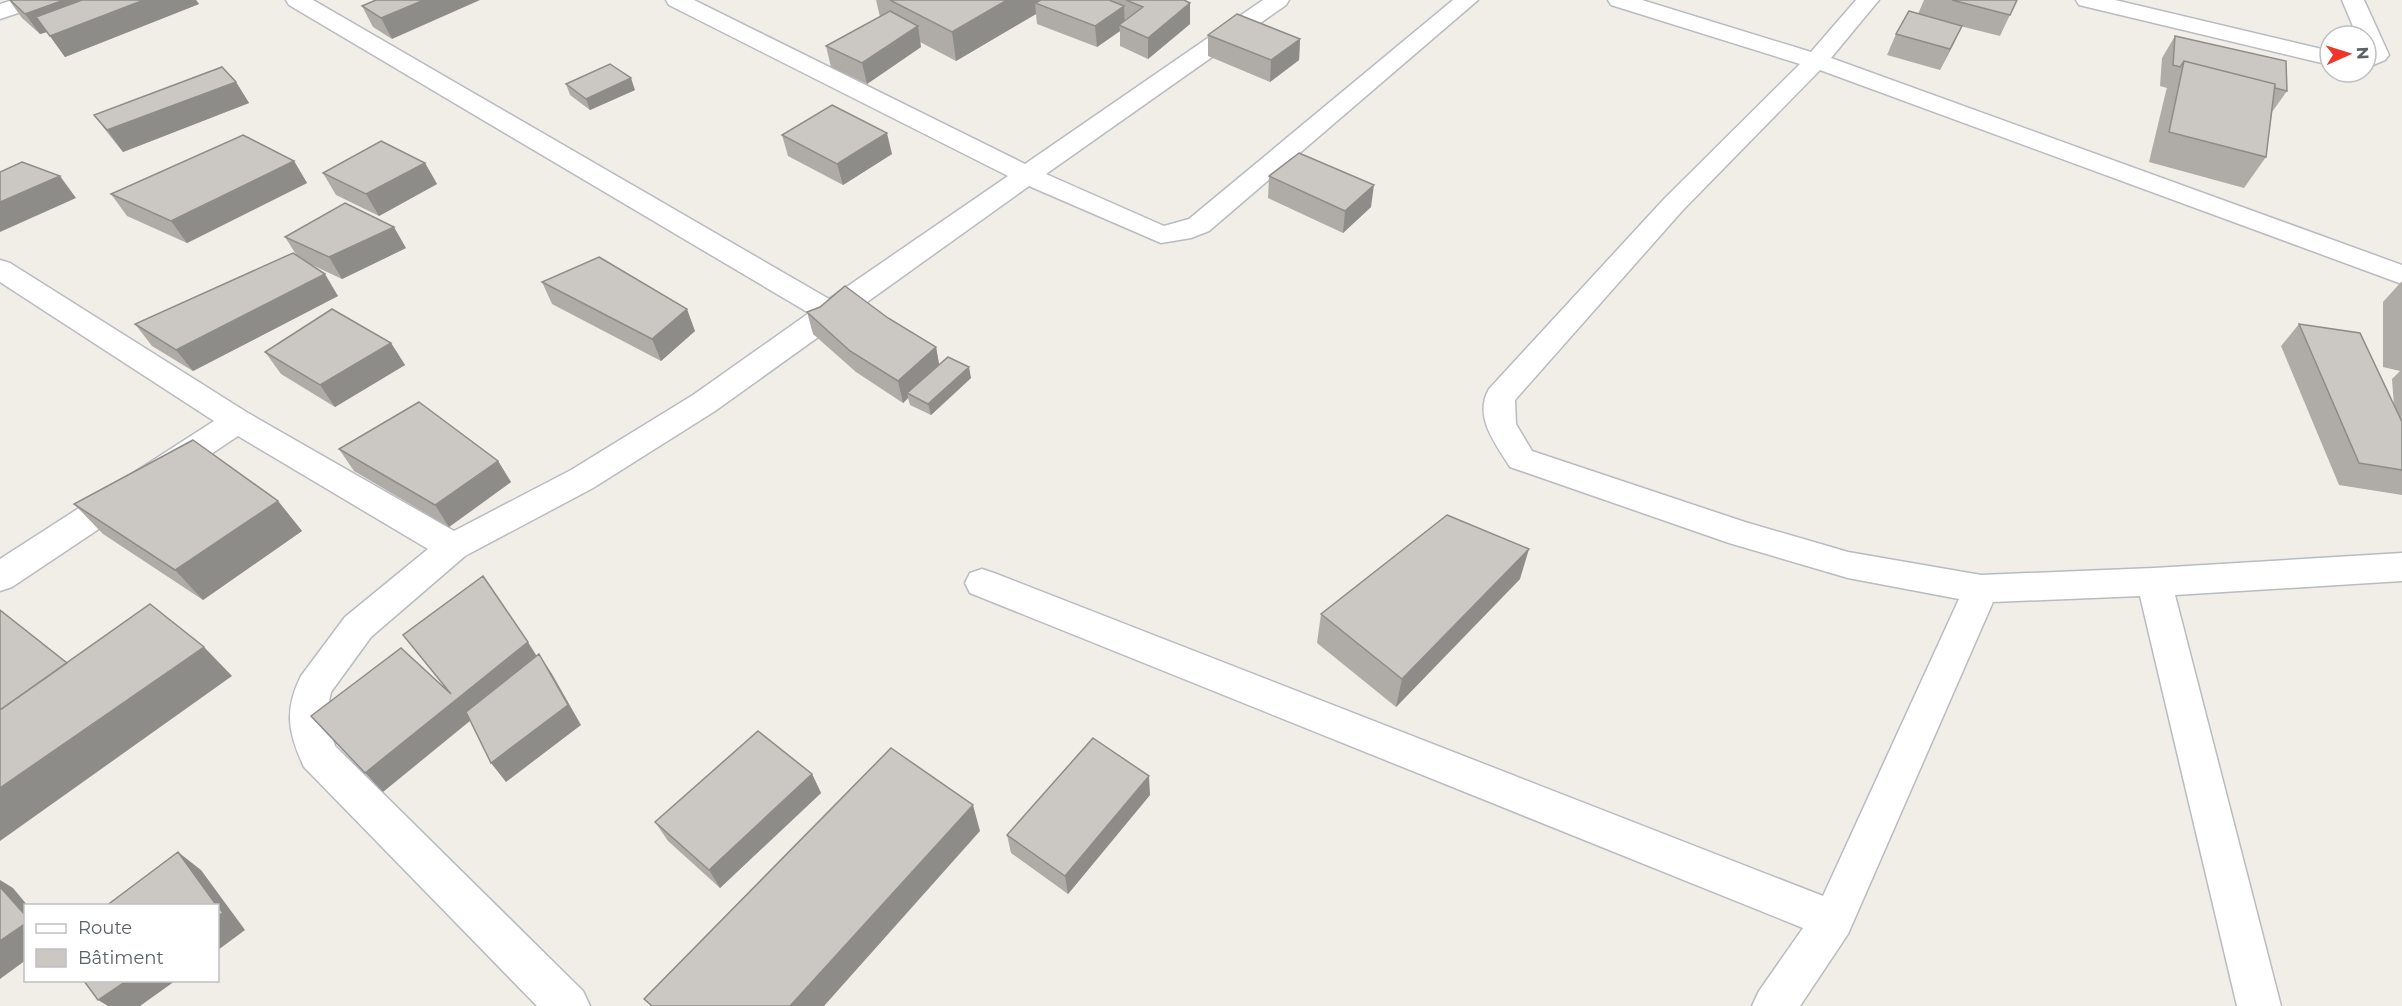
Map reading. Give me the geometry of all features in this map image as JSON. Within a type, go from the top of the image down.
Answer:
[{"type":"street","points":[[0,12],[33,0]]},
{"type":"street","points":[[297,0],[830,312]]},
{"type":"street","points":[[678,0],[1026,175],[1161,235],[1181,232],[1199,225],[1467,0]]},
{"type":"street","points":[[568,1006],[318,755],[307,716],[314,687],[358,627],[453,547],[582,479],[704,403],[830,312],[1278,0]]},
{"type":"street","points":[[1620,0],[1815,61],[2402,275]]},
{"type":"street","points":[[1868,0],[1815,61],[1673,205],[1500,397],[1500,424],[1521,459],[1741,534],[1848,565],[1981,589],[2154,582],[2402,567]]},
{"type":"street","points":[[2087,0],[2318,55]]},
{"type":"street","points":[[2353,0],[2363,24]]},
{"type":"street","points":[[0,269],[237,421],[453,547]]},
{"type":"street","points":[[0,299],[28,285]]},
{"type":"street","points":[[0,577],[237,421]]},
{"type":"street","points":[[2154,582],[2259,1006]]},
{"type":"street","points":[[982,583],[1833,920]]},
{"type":"street","points":[[1774,1006],[1833,920],[1981,589]]},
{"type":"building","points":[[10,0],[64,0],[25,14]]},
{"type":"building","points":[[82,0],[144,0],[50,36],[36,17]]},
{"type":"building","points":[[376,0],[424,0],[381,18],[362,6]]},
{"type":"building","points":[[890,0],[1007,0],[952,32]]},
{"type":"building","points":[[1041,0],[1109,0],[1124,6],[1095,26],[1035,3]]},
{"type":"building","points":[[1126,0],[1184,0],[1190,3],[1148,38],[1119,25],[1143,7]]},
{"type":"building","points":[[1952,0],[2017,0],[2010,15]]},
{"type":"building","points":[[890,11],[918,26],[862,63],[826,46]]},
{"type":"building","points":[[1909,11],[1962,26],[1950,49],[1896,34]]},
{"type":"building","points":[[1237,14],[1300,39],[1271,60],[1208,35]]},
{"type":"building","points":[[2175,36],[2286,61],[2287,91],[2275,88],[2275,84],[2184,61],[2180,67],[2173,65]]},
{"type":"building","points":[[2184,61],[2275,84],[2266,157],[2169,132]]},
{"type":"building","points":[[610,64],[631,78],[586,99],[566,84]]},
{"type":"building","points":[[222,67],[236,82],[107,130],[94,115]]},
{"type":"building","points":[[832,105],[887,133],[837,164],[782,135]]},
{"type":"building","points":[[243,135],[294,161],[171,221],[111,194]]},
{"type":"building","points":[[381,141],[425,163],[366,194],[323,173]]},
{"type":"building","points":[[1299,153],[1374,185],[1345,211],[1269,176]]},
{"type":"building","points":[[22,162],[60,176],[0,202],[0,172]]},
{"type":"building","points":[[345,203],[394,227],[329,257],[285,237]]},
{"type":"building","points":[[293,253],[325,274],[176,350],[135,324]]},
{"type":"building","points":[[599,257],[687,309],[652,339],[542,282]]},
{"type":"building","points":[[845,286],[888,318],[936,347],[898,381],[850,351],[807,312],[820,307]]},
{"type":"building","points":[[332,309],[391,343],[320,385],[265,352]]},
{"type":"building","points":[[2299,324],[2360,333],[2402,422],[2402,470],[2359,463]]},
{"type":"building","points":[[948,357],[969,367],[928,404],[907,393]]},
{"type":"building","points":[[419,402],[498,461],[435,505],[339,449]]},
{"type":"building","points":[[193,440],[278,501],[175,570],[74,504]]},
{"type":"building","points":[[1447,515],[1529,549],[1402,679],[1321,614]]},
{"type":"building","points":[[483,576],[528,642],[365,773],[311,716],[401,648],[451,694],[403,635]]},
{"type":"building","points":[[150,604],[204,647],[0,788],[0,710]]},
{"type":"building","points":[[0,610],[67,663],[0,710]]},
{"type":"building","points":[[539,654],[568,705],[491,763],[466,712]]},
{"type":"building","points":[[758,731],[812,774],[709,870],[655,822]]},
{"type":"building","points":[[1093,738],[1149,776],[1065,876],[1007,835]]},
{"type":"building","points":[[891,748],[973,805],[790,1006],[652,1006],[644,999]]},
{"type":"building","points":[[178,852],[216,904],[109,904]]},
{"type":"building","points":[[0,887],[24,914],[24,924],[0,941]]},
{"type":"building","points":[[85,982],[125,982],[98,1000]]}]
